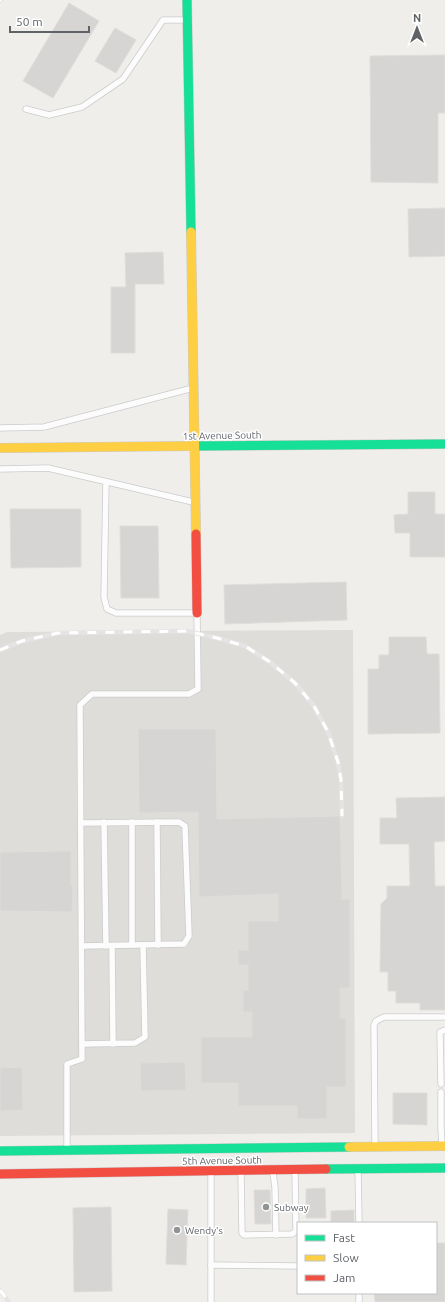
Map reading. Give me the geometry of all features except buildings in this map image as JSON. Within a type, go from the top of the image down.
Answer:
[{"type":"main road","points":[[188,0],[187,20],[197,613]]},
{"type":"main road","name":"1st Avenue South","points":[[0,448],[445,444]]},
{"type":"main road","name":"5th Avenue South","points":[[0,1151],[444,1146]]},
{"type":"main road","name":"5th Avenue South","points":[[0,1174],[445,1168]]},
{"type":"lane","points":[[26,109],[49,115],[82,107],[123,79],[163,20],[187,20]]},
{"type":"lane","points":[[0,428],[44,427],[194,388]]},
{"type":"lane","points":[[0,469],[48,468],[196,503]]},
{"type":"lane","points":[[67,1150],[67,1064],[82,1059],[80,705],[92,694],[189,694],[198,689],[197,613],[116,613],[107,609],[104,597],[106,482]]},
{"type":"lane","points":[[104,822],[112,1044]]},
{"type":"lane","points":[[132,822],[132,945]]},
{"type":"lane","points":[[157,822],[158,945]]},
{"type":"lane","points":[[81,823],[179,822],[185,826],[189,936],[184,944],[82,946]]},
{"type":"lane","points":[[82,1044],[135,1043],[145,1037],[143,945]]},
{"type":"lane","points":[[375,1146],[374,1025],[376,1021],[384,1017],[445,1017]]},
{"type":"lane","points":[[441,1084],[443,1050],[440,1032],[445,1030]]},
{"type":"lane","points":[[441,1092],[444,1146]]},
{"type":"lane","points":[[358,1168],[359,1222]]},
{"type":"lane","points":[[241,1170],[240,1183],[242,1232],[244,1236],[292,1234],[296,1232],[295,1170]]},
{"type":"lane","points":[[273,1170],[275,1187],[276,1235]]},
{"type":"lane","points":[[210,1171],[211,1302]]},
{"type":"lane","points":[[211,1265],[297,1266]]},
{"type":"shaded area","points":[[353,630],[355,1133],[0,1136],[0,635],[7,632]]},
{"type":"railway","points":[[0,650],[22,641],[58,633],[187,631],[245,646],[270,662],[295,683],[314,706],[328,732],[338,762],[341,780],[342,816]]},
{"type":"railway","points":[[0,1290],[9,1302]]},
{"type":"traffic: fast","points":[[187,0],[191,232]]},
{"type":"traffic: fast","points":[[192,446],[445,444]]},
{"type":"traffic: fast","points":[[0,1151],[349,1147]]},
{"type":"traffic: fast","points":[[326,1169],[445,1168]]},
{"type":"traffic: slow","points":[[191,232],[196,534]]},
{"type":"traffic: slow","points":[[0,448],[192,446]]},
{"type":"traffic: slow","points":[[349,1147],[445,1146]]},
{"type":"traffic: jam","points":[[196,534],[197,613]]},
{"type":"traffic: jam","points":[[0,1174],[326,1169]]},
{"type":"place","name":"Subway","points":[[266,1207]]},
{"type":"place","name":"Wendy's","points":[[177,1230]]}]
